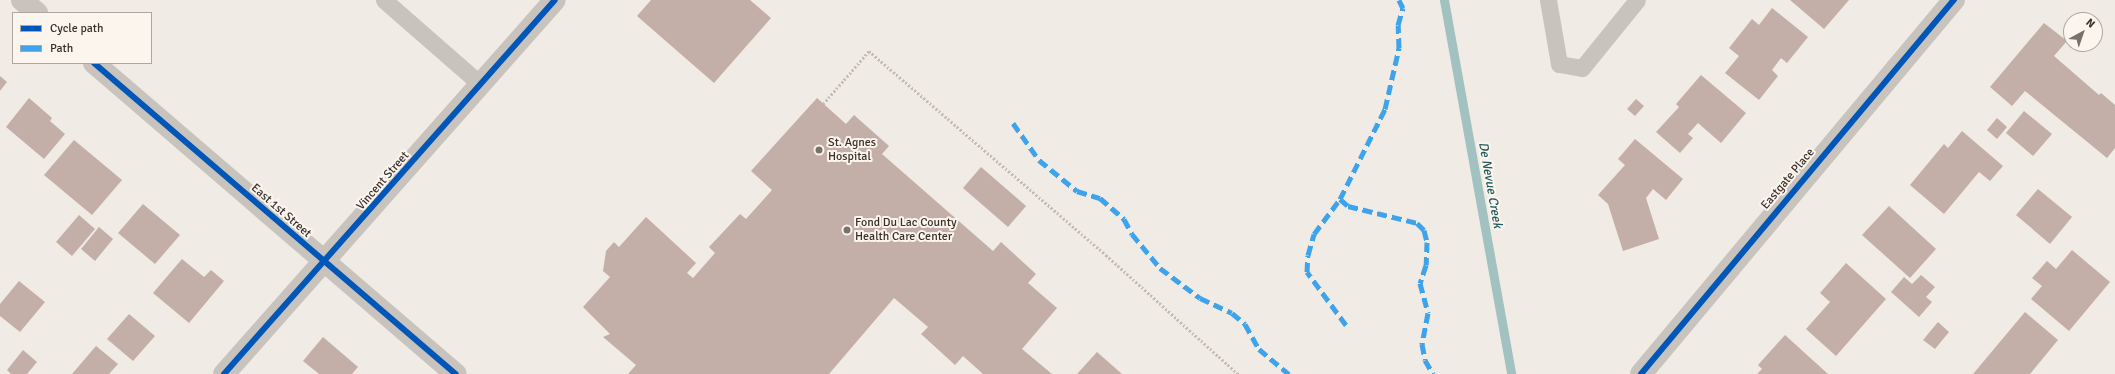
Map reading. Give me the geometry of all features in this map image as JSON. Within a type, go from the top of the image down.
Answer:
[{"type":"street","points":[[22,0],[36,12]]},
{"type":"street","name":"Vincent Street","points":[[224,374],[325,263],[555,0]]},
{"type":"street","name":"Eastgate Place","points":[[1640,374],[1954,0]]},
{"type":"street","name":"East 1st Street","points":[[95,64],[456,374]]},
{"type":"lane","points":[[384,0],[481,85]]},
{"type":"lane","points":[[1548,0],[1559,64],[1582,68],[1637,0]]},
{"type":"path","points":[[823,104],[869,51],[1106,255],[1238,374]]},
{"type":"building","points":[[651,0],[750,0],[771,18],[714,83],[637,16]]},
{"type":"building","points":[[1790,0],[1849,0],[1824,29]]},
{"type":"building","points":[[1772,8],[1808,37],[1787,63],[1781,58],[1772,70],[1778,76],[1759,100],[1725,73],[1739,56],[1729,48],[1752,19],[1759,25]]},
{"type":"building","points":[[2044,23],[2063,38],[2063,46],[2054,56],[2099,95],[2101,93],[2115,105],[2115,148],[2107,158],[2025,91],[2012,106],[1990,87]]},
{"type":"building","points":[[1701,75],[1746,113],[1721,143],[1698,123],[1688,134],[1693,138],[1680,153],[1656,132],[1679,107],[1676,104]]},
{"type":"building","points":[[0,76],[7,82],[0,91]]},
{"type":"building","points":[[29,98],[52,118],[50,121],[65,134],[44,159],[6,127]]},
{"type":"building","name":"Fond Du Lac County Health Care Center","points":[[817,98],[846,124],[854,115],[889,146],[882,154],[993,251],[1001,242],[1036,274],[1028,283],[1057,308],[1022,349],[1052,374],[983,374],[963,356],[955,365],[921,334],[928,327],[894,298],[829,374],[628,374],[636,365],[603,337],[610,334],[583,307],[610,277],[603,271],[606,251],[614,242],[619,247],[646,217],[696,263],[687,273],[693,278],[715,253],[709,247],[740,214],[746,219],[772,190],[751,171]]},
{"type":"building","points":[[1636,99],[1644,106],[1635,116],[1627,109]]},
{"type":"building","points":[[2024,111],[2052,134],[2033,156],[2006,133]]},
{"type":"building","points":[[1997,118],[2007,127],[1997,139],[1987,130]]},
{"type":"building","points":[[1962,131],[2003,166],[1990,181],[1979,172],[1944,214],[1910,185],[1944,144],[1948,148]]},
{"type":"building","points":[[1635,139],[1683,179],[1666,200],[1653,189],[1646,198],[1659,239],[1623,251],[1608,204],[1598,195],[1625,165],[1618,159]]},
{"type":"building","points":[[74,140],[122,180],[92,215],[44,175]]},
{"type":"building","points":[[981,167],[1026,206],[1008,227],[963,188]]},
{"type":"building","points":[[2038,189],[2072,217],[2050,244],[2016,215]]},
{"type":"building","points":[[143,204],[180,235],[155,264],[118,233]]},
{"type":"building","points":[[1889,206],[1936,249],[1910,278],[1862,235]]},
{"type":"building","points":[[79,215],[95,229],[72,256],[56,242]]},
{"type":"building","points":[[99,227],[113,239],[95,261],[81,249]]},
{"type":"building","points":[[2072,250],[2110,282],[2069,331],[2031,299],[2042,286],[2032,278],[2047,261],[2056,269]]},
{"type":"building","points":[[182,259],[204,277],[211,270],[224,281],[189,323],[153,293]]},
{"type":"building","points":[[1846,263],[1886,299],[1836,356],[1806,329],[1830,302],[1820,293]]},
{"type":"building","points":[[1921,275],[1935,287],[1926,297],[1932,302],[1919,317],[1891,292],[1904,277],[1912,284]]},
{"type":"building","points":[[19,281],[45,302],[20,332],[0,316],[0,304]]},
{"type":"building","points":[[2025,312],[2058,340],[2030,374],[1973,374]]},
{"type":"building","points":[[129,314],[155,336],[133,361],[107,339]]},
{"type":"building","points":[[1938,322],[1949,332],[1935,349],[1923,340]]},
{"type":"building","points":[[1785,335],[1828,374],[1757,374],[1762,369],[1758,365]]},
{"type":"building","points":[[323,337],[358,367],[352,374],[319,374],[303,361]]},
{"type":"building","points":[[96,346],[118,364],[109,374],[72,374]]},
{"type":"building","points":[[23,350],[37,362],[27,374],[11,374],[7,370]]},
{"type":"building","points":[[1097,352],[1122,374],[1077,374]]},
{"type":"waterway","name":"De Nevue Creek","points":[[1444,0],[1511,374]]},
{"type":"marked path","points":[[1346,325],[1307,272],[1308,255],[1314,234],[1340,199],[1385,109],[1399,48],[1398,25],[1403,8],[1399,0]]},
{"type":"marked path","points":[[1013,123],[1039,160],[1077,191],[1100,198],[1124,219],[1132,234],[1160,268],[1200,298],[1232,313],[1245,324],[1259,349],[1289,374]]},
{"type":"marked path","points":[[1340,199],[1348,206],[1417,223],[1424,230],[1427,242],[1426,265],[1420,283],[1428,313],[1422,344],[1425,360],[1433,374]]},
{"type":"cycle path","points":[[224,374],[555,0]]},
{"type":"cycle path","points":[[1641,374],[1954,0]]},
{"type":"cycle path","points":[[95,64],[456,374]]},
{"type":"place","name":"St. Agnes Hospital","points":[[819,150]]},
{"type":"place","name":"Fond Du Lac County Health Care Center","points":[[847,230]]}]
